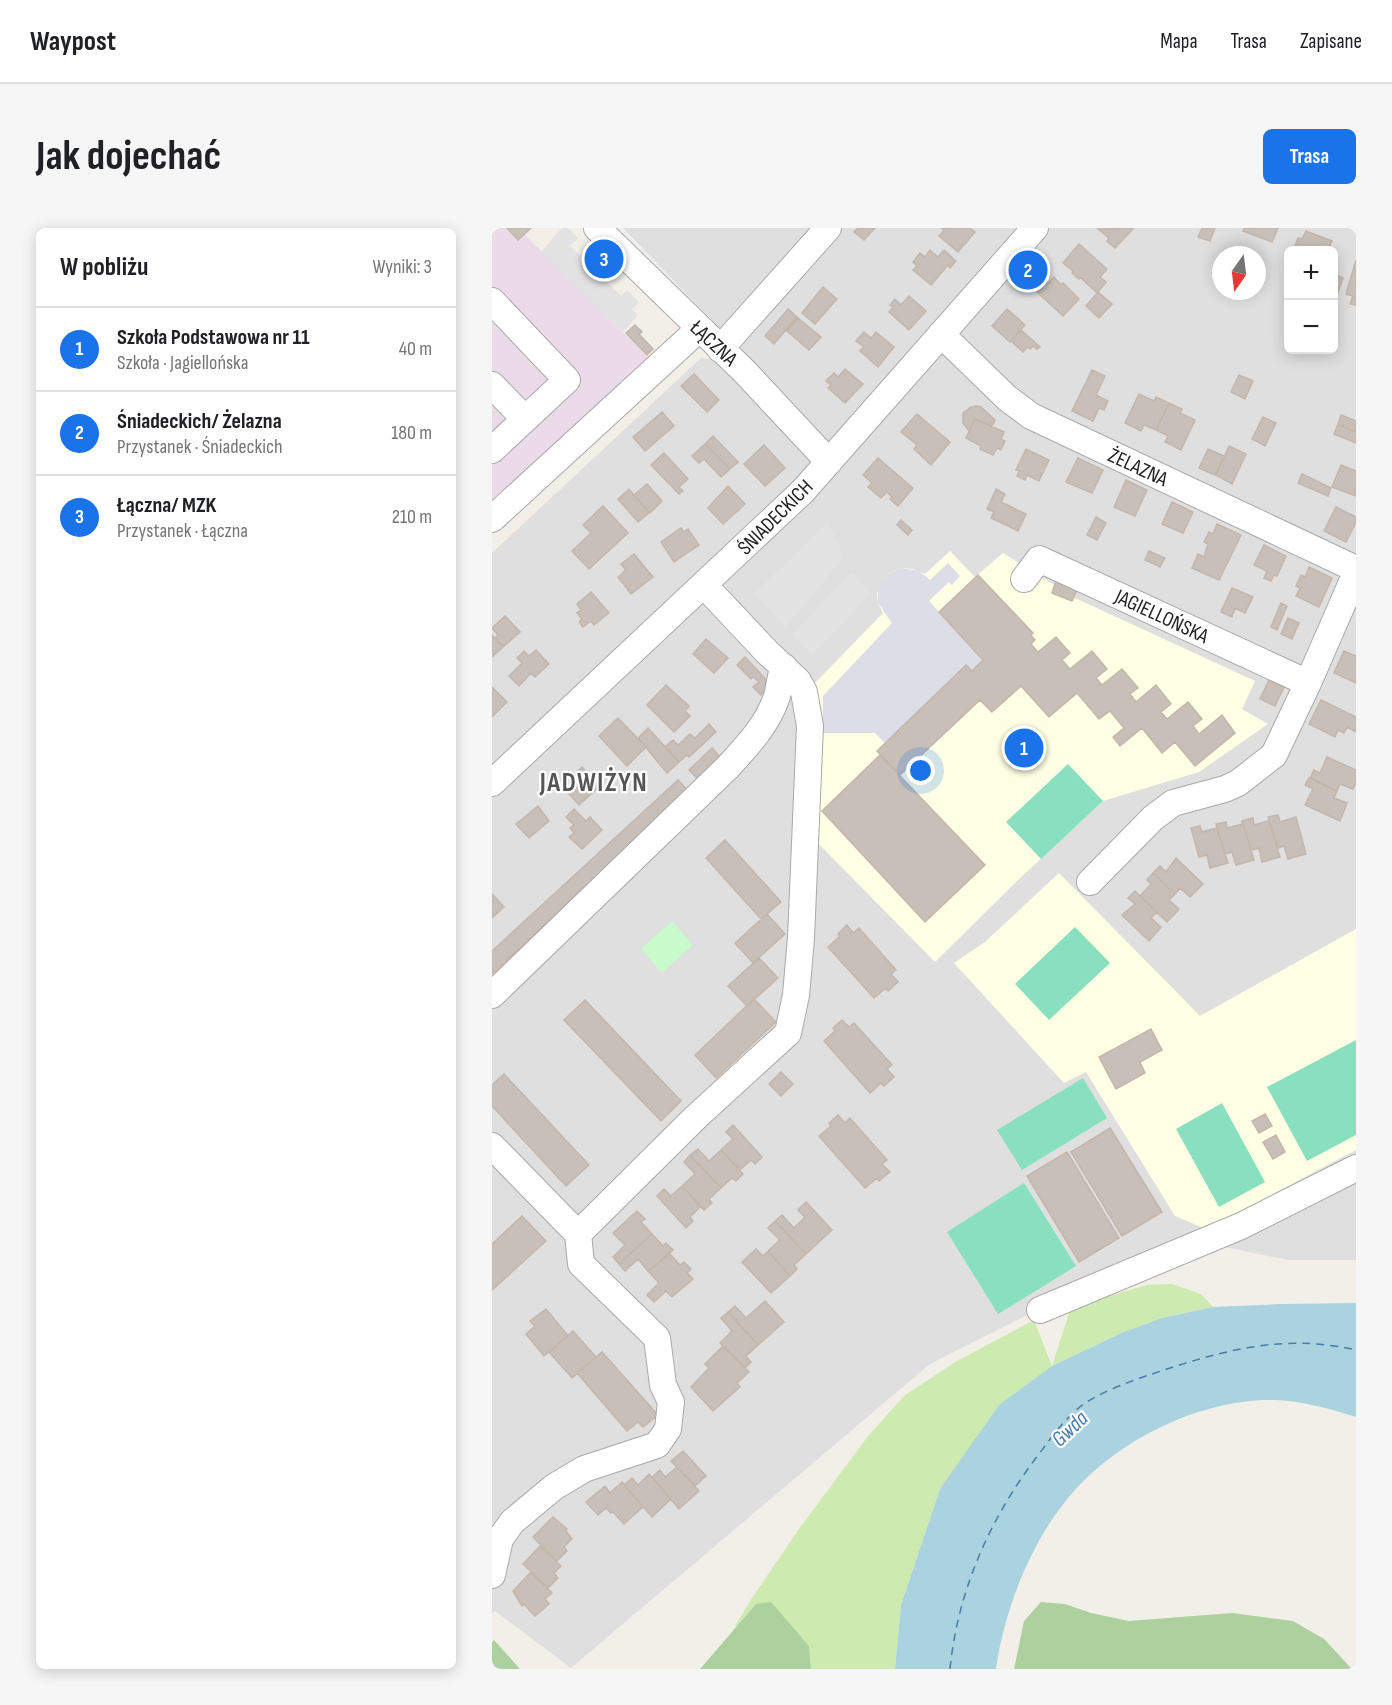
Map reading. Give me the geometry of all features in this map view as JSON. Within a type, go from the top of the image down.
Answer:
[{"type":"street","name":"ŁĄCZNA","points":[[597,228],[745,372],[829,462]]},
{"type":"street","points":[[720,349],[828,228]]},
{"type":"street","name":"ŚNIADECKICH","points":[[492,783],[789,504],[829,462],[1035,228]]},
{"type":"street","points":[[492,301],[567,380],[492,450]]},
{"type":"street","points":[[492,519],[699,329]]},
{"type":"street","name":"ŻELAZNA","points":[[941,334],[1007,398],[1031,416],[1356,571]]},
{"type":"street","points":[[492,385],[525,419]]},
{"type":"street","name":"JAGIELLOŃSKA","points":[[1024,579],[1039,559],[1308,683]]},
{"type":"street","points":[[1090,882],[1153,818],[1173,803],[1225,789],[1238,783],[1274,755],[1356,571]]},
{"type":"street","points":[[578,1234],[696,1118],[788,1033],[796,995],[801,938],[810,726],[804,692],[798,681],[704,585]]},
{"type":"street","points":[[492,995],[727,768],[758,734],[776,698],[778,681],[784,667]]},
{"type":"street","points":[[492,1146],[578,1234],[581,1264],[657,1338],[663,1384],[671,1402],[668,1429],[657,1445],[584,1469],[554,1487],[512,1522],[500,1539],[492,1575]]},
{"type":"street","points":[[1040,1310],[1241,1226],[1356,1168]]},
{"type":"shaded area","points":[[492,228],[507,228],[518,240],[524,234],[648,357],[492,501]]},
{"type":"shaded area","points":[[562,228],[568,228],[578,238],[570,246],[621,296],[627,290],[639,302],[632,309],[638,315],[623,332],[541,252]]},
{"type":"shaded area","points":[[623,228],[1356,228],[1356,1260],[1288,1260],[1181,1238],[930,1364],[571,1668],[495,1611],[492,1613],[492,553],[701,358],[756,366]]},
{"type":"shaded area","points":[[828,522],[844,557],[786,627],[754,594]]},
{"type":"shaded area","points":[[950,551],[975,577],[1003,553],[1075,598],[1255,681],[1242,709],[1268,724],[1199,772],[1103,801],[935,962],[810,835],[814,684],[883,613],[878,603],[877,593],[884,579],[891,572],[902,568],[913,569],[925,574]]},
{"type":"shaded area","points":[[948,563],[960,576],[952,585],[949,582],[929,601],[983,660],[972,671],[966,665],[885,743],[875,733],[822,733],[823,696],[892,623],[878,603],[878,589],[881,582],[891,572],[902,568],[919,571],[930,580]]},
{"type":"shaded area","points":[[851,572],[871,593],[812,655],[792,635]]},
{"type":"shaded area","points":[[1059,873],[1200,1016],[1356,929],[1356,1150],[1206,1229],[1175,1216],[1086,1072],[1064,1083],[954,963],[985,942]]},
{"type":"green space","points":[[1068,764],[1103,801],[1041,859],[1006,822]]},
{"type":"green space","points":[[672,921],[693,945],[662,973],[641,949]]},
{"type":"green space","points":[[1075,927],[1110,963],[1049,1020],[1015,984]]},
{"type":"green space","points":[[1356,1040],[1356,1135],[1307,1161],[1267,1087]]},
{"type":"green space","points":[[1083,1078],[1107,1118],[1022,1170],[997,1130]]},
{"type":"green space","points":[[1222,1103],[1265,1182],[1219,1207],[1176,1129]]},
{"type":"green space","points":[[1024,1183],[1076,1266],[998,1314],[947,1232]]},
{"type":"green space","points":[[1172,1284],[1201,1294],[1213,1307],[1162,1318],[1121,1333],[1052,1366],[1071,1307],[1147,1285]]},
{"type":"green space","points":[[1034,1320],[1052,1366],[940,1489],[901,1605],[895,1669],[811,1669],[809,1646],[735,1626],[801,1526],[868,1436],[905,1395],[957,1361]]},
{"type":"green space","points":[[771,1602],[809,1646],[811,1669],[700,1669],[756,1604]]},
{"type":"green space","points":[[1041,1602],[1065,1604],[1091,1613],[1129,1621],[1232,1613],[1293,1621],[1324,1639],[1352,1669],[1014,1669],[1024,1621]]},
{"type":"green space","points":[[494,1640],[520,1669],[492,1669],[492,1642]]},
{"type":"water","name":"Gwda","points":[[1356,1303],[1356,1417],[1296,1402],[1247,1401],[1218,1406],[1189,1415],[1134,1441],[1087,1477],[1054,1516],[1031,1557],[1012,1602],[996,1669],[895,1669],[901,1605],[940,1489],[999,1405],[1052,1366],[1121,1333],[1162,1318],[1213,1307]]},
{"type":"building","points":[[507,228],[531,228],[518,240]]},
{"type":"building","points":[[858,228],[875,228],[864,240],[854,232]]},
{"type":"building","points":[[941,228],[970,228],[975,232],[958,252],[939,236],[944,230]]},
{"type":"building","points":[[1133,228],[1115,248],[1107,241],[1109,238],[1098,229]]},
{"type":"building","points":[[1202,228],[1215,228],[1210,241],[1198,237]]},
{"type":"building","points":[[1244,228],[1278,228],[1272,242],[1243,231]]},
{"type":"building","points":[[1306,231],[1332,241],[1330,246],[1295,246],[1298,238],[1302,239]]},
{"type":"building","points":[[1079,244],[1107,269],[1100,277],[1106,282],[1097,293],[1063,263]]},
{"type":"building","points":[[930,250],[938,257],[944,250],[956,261],[950,268],[948,265],[931,285],[913,270],[917,266],[913,262],[920,253],[925,257]]},
{"type":"building","points":[[1356,260],[1356,305],[1350,304],[1353,296],[1346,294]]},
{"type":"building","points":[[1338,276],[1343,278],[1338,292]]},
{"type":"building","points":[[1054,277],[1079,299],[1063,316],[1037,292]]},
{"type":"building","points":[[823,287],[837,299],[815,324],[802,313]]},
{"type":"building","points":[[1098,292],[1112,304],[1099,318],[1086,306]]},
{"type":"building","points":[[909,296],[926,311],[909,330],[889,312],[893,307],[890,305],[895,299],[901,305]]},
{"type":"building","points":[[788,309],[797,317],[774,344],[765,336]]},
{"type":"building","points":[[1007,309],[1025,325],[1010,342],[992,326]]},
{"type":"building","points":[[798,318],[821,337],[809,350],[787,331]]},
{"type":"building","points":[[635,325],[642,332],[639,334],[653,349],[647,355],[626,333]]},
{"type":"building","points":[[1021,330],[1040,347],[1037,349],[1033,346],[1030,349],[1027,347],[1023,352],[1011,341]]},
{"type":"building","points":[[864,332],[871,338],[876,332],[894,347],[878,367],[860,351],[864,347],[856,341]]},
{"type":"building","points":[[845,369],[863,384],[845,403],[828,388],[831,385],[826,381],[834,373],[838,377]]},
{"type":"building","points":[[1092,370],[1105,376],[1096,395],[1108,401],[1104,410],[1099,408],[1093,421],[1072,411]]},
{"type":"building","points":[[694,374],[719,400],[707,412],[681,386]]},
{"type":"building","points":[[1239,375],[1253,381],[1245,399],[1231,392]]},
{"type":"building","points":[[1139,394],[1154,401],[1156,397],[1169,403],[1156,430],[1144,425],[1141,431],[1125,423]]},
{"type":"building","points":[[1169,403],[1182,409],[1180,413],[1195,420],[1181,450],[1165,442],[1168,436],[1156,430]]},
{"type":"building","points":[[977,406],[995,420],[992,426],[975,419],[969,431],[963,423],[963,413]]},
{"type":"building","points":[[662,412],[674,426],[645,451],[633,437]]},
{"type":"building","points":[[917,414],[950,442],[931,465],[914,449],[917,445],[901,432]]},
{"type":"building","points":[[1341,415],[1356,421],[1356,432],[1338,424]]},
{"type":"building","points":[[1263,417],[1276,423],[1265,446],[1252,439]]},
{"type":"building","points":[[975,419],[1004,432],[1001,439],[1005,441],[1001,450],[997,448],[993,455],[980,449],[981,446],[966,438]]},
{"type":"building","points":[[1338,424],[1356,432],[1356,443],[1334,434]]},
{"type":"building","points":[[713,436],[738,462],[730,469],[705,444]]},
{"type":"building","points":[[705,444],[730,469],[721,477],[704,459],[699,463],[692,456]]},
{"type":"building","points":[[764,445],[785,468],[765,486],[744,464]]},
{"type":"building","points":[[1229,446],[1246,454],[1232,484],[1216,475]]},
{"type":"building","points":[[1026,449],[1049,460],[1039,481],[1027,475],[1025,480],[1017,476],[1019,471],[1016,470]]},
{"type":"building","points":[[1208,449],[1224,456],[1215,475],[1199,468]]},
{"type":"building","points":[[664,453],[688,479],[679,487],[683,491],[679,494],[651,465]]},
{"type":"building","points":[[878,458],[913,488],[898,506],[890,499],[892,497],[887,492],[881,498],[868,487],[872,483],[863,475]]},
{"type":"building","points":[[1078,458],[1103,470],[1092,493],[1066,482]]},
{"type":"building","points":[[1341,465],[1356,471],[1356,496],[1332,487]]},
{"type":"building","points":[[1302,474],[1331,488],[1328,496],[1298,483]]},
{"type":"building","points":[[1126,480],[1147,490],[1135,516],[1114,507]]},
{"type":"building","points":[[647,484],[662,501],[650,513],[634,495]]},
{"type":"building","points":[[728,486],[745,504],[723,524],[708,508]]},
{"type":"building","points":[[629,489],[649,513],[638,522],[618,499]]},
{"type":"building","points":[[996,489],[1005,494],[1001,502],[1026,514],[1018,531],[991,518],[994,512],[987,509]]},
{"type":"building","points":[[1172,502],[1193,512],[1183,533],[1162,524]]},
{"type":"building","points":[[603,506],[628,533],[589,569],[572,551],[591,533],[583,525]]},
{"type":"building","points":[[1336,507],[1356,517],[1356,522],[1346,542],[1324,531]]},
{"type":"building","points":[[1096,517],[1106,523],[1097,540],[1087,535]]},
{"type":"building","points":[[901,520],[912,530],[908,535],[897,525]]},
{"type":"building","points":[[1217,524],[1241,535],[1219,580],[1192,568],[1198,554],[1204,557],[1208,544],[1204,542],[1209,532],[1213,534]]},
{"type":"building","points":[[681,528],[684,532],[688,529],[699,545],[674,562],[661,542]]},
{"type":"building","points":[[1264,545],[1286,556],[1277,576],[1274,575],[1271,581],[1264,578],[1267,571],[1254,565]]},
{"type":"building","points":[[1149,551],[1165,558],[1160,567],[1145,560]]},
{"type":"building","points":[[634,554],[653,577],[631,594],[618,577],[626,570],[621,564]]},
{"type":"building","points":[[1309,567],[1332,578],[1319,607],[1296,596],[1300,588],[1296,586],[1301,575],[1305,577]]},
{"type":"building","points":[[978,575],[1033,633],[1031,635],[1035,640],[1031,644],[1038,652],[1056,637],[1070,653],[1062,660],[1070,669],[1092,651],[1107,669],[1096,678],[1102,685],[1122,669],[1138,688],[1130,694],[1136,702],[1156,685],[1171,704],[1161,712],[1167,719],[1188,702],[1202,719],[1193,726],[1199,734],[1222,715],[1235,733],[1195,766],[1175,742],[1162,753],[1142,728],[1120,746],[1113,737],[1124,728],[1110,711],[1099,719],[1077,693],[1049,717],[1021,686],[992,712],[980,700],[900,775],[877,751],[966,665],[972,671],[983,660],[939,612]]},
{"type":"building","points":[[1056,581],[1077,590],[1072,601],[1052,593]]},
{"type":"building","points":[[1232,588],[1253,597],[1245,613],[1235,608],[1232,617],[1221,612]]},
{"type":"building","points":[[591,592],[609,613],[594,625],[591,621],[583,627],[579,622],[582,619],[577,613],[581,610],[577,604]]},
{"type":"building","points":[[1281,603],[1287,606],[1277,630],[1271,627]]},
{"type":"building","points":[[505,616],[520,632],[503,647],[495,638],[498,635],[492,628]]},
{"type":"building","points":[[1288,618],[1299,623],[1292,639],[1281,634]]},
{"type":"building","points":[[492,635],[503,647],[492,657]]},
{"type":"building","points":[[706,639],[728,658],[714,673],[693,654]]},
{"type":"building","points":[[536,650],[549,664],[535,677],[531,673],[519,686],[509,676],[522,663],[517,658],[524,651],[529,656]]},
{"type":"building","points":[[1344,651],[1356,656],[1356,683],[1334,673]]},
{"type":"building","points":[[745,657],[771,685],[761,695],[753,687],[759,682],[753,677],[751,679],[737,665]]},
{"type":"building","points":[[1270,678],[1285,685],[1275,706],[1260,699]]},
{"type":"building","points":[[666,685],[689,706],[685,711],[690,716],[674,732],[647,705]]},
{"type":"building","points":[[492,687],[507,702],[492,717]]},
{"type":"building","points":[[1321,700],[1356,717],[1356,732],[1347,727],[1344,733],[1338,730],[1335,737],[1309,724]]},
{"type":"building","points":[[618,718],[646,747],[627,766],[599,736]]},
{"type":"building","points":[[709,724],[716,732],[689,757],[687,755],[679,762],[665,747],[673,740],[678,745],[690,734],[695,738]]},
{"type":"building","points":[[648,728],[679,762],[667,773],[638,738]]},
{"type":"building","points":[[712,748],[722,759],[699,780],[689,770]]},
{"type":"building","points":[[880,755],[985,865],[925,922],[822,811]]},
{"type":"building","points":[[1327,757],[1356,770],[1356,783],[1353,789],[1340,784],[1337,791],[1310,778],[1314,770],[1320,773]]},
{"type":"building","points":[[582,767],[599,787],[579,805],[562,786]]},
{"type":"building","points":[[1309,778],[1337,791],[1334,798],[1347,803],[1340,821],[1305,805],[1313,789],[1305,785]]},
{"type":"building","points":[[678,780],[688,791],[564,907],[566,909],[506,961],[508,963],[492,974],[492,951]]},
{"type":"building","points":[[538,806],[549,821],[529,838],[516,824]]},
{"type":"building","points":[[574,809],[586,821],[590,817],[602,830],[582,849],[569,837],[574,833],[570,828],[574,825],[566,817]]},
{"type":"building","points":[[1278,815],[1280,822],[1296,817],[1306,854],[1288,859],[1284,846],[1278,848],[1268,817]]},
{"type":"building","points":[[1253,818],[1254,825],[1269,821],[1280,857],[1262,862],[1259,848],[1251,850],[1242,821]]},
{"type":"building","points":[[1226,822],[1227,828],[1243,824],[1254,860],[1236,865],[1232,852],[1225,854],[1216,824]]},
{"type":"building","points":[[1200,826],[1202,832],[1217,828],[1228,863],[1210,868],[1207,855],[1199,857],[1191,828]]},
{"type":"building","points":[[725,840],[781,902],[761,919],[706,858]]},
{"type":"building","points":[[1176,858],[1203,884],[1190,897],[1180,888],[1175,894],[1153,873],[1160,866],[1166,872]]},
{"type":"building","points":[[1153,873],[1175,894],[1169,900],[1179,909],[1167,922],[1140,896],[1151,884],[1147,880]]},
{"type":"building","points":[[1135,891],[1157,912],[1151,918],[1161,927],[1149,941],[1122,915],[1135,904],[1128,898]]},
{"type":"building","points":[[492,894],[504,907],[492,918]]},
{"type":"building","points":[[767,914],[785,934],[753,963],[735,943]]},
{"type":"building","points":[[847,925],[853,933],[859,928],[896,970],[891,974],[898,982],[888,991],[886,988],[874,998],[828,947],[840,936],[838,934]]},
{"type":"building","points":[[759,958],[778,978],[747,1006],[728,986]]},
{"type":"building","points":[[754,999],[776,1022],[716,1078],[695,1055]]},
{"type":"building","points":[[585,1000],[681,1101],[661,1121],[564,1020]]},
{"type":"building","points":[[842,1020],[849,1027],[854,1023],[892,1065],[887,1069],[894,1077],[884,1086],[881,1083],[870,1093],[824,1041],[835,1031],[833,1028]]},
{"type":"building","points":[[1151,1029],[1162,1050],[1140,1062],[1145,1073],[1116,1089],[1099,1057]]},
{"type":"building","points":[[781,1072],[793,1084],[781,1096],[769,1084]]},
{"type":"building","points":[[504,1074],[589,1165],[566,1186],[492,1106],[492,1085]]},
{"type":"building","points":[[1265,1114],[1272,1126],[1259,1133],[1252,1121]]},
{"type":"building","points":[[838,1115],[845,1123],[850,1118],[887,1160],[882,1164],[890,1172],[879,1181],[877,1178],[865,1188],[819,1136],[831,1126],[829,1123]]},
{"type":"building","points":[[733,1125],[762,1157],[755,1164],[751,1160],[740,1170],[721,1150],[733,1139],[726,1132]]},
{"type":"building","points":[[1110,1128],[1162,1212],[1122,1236],[1071,1152]]},
{"type":"building","points":[[1276,1135],[1285,1152],[1273,1159],[1263,1142]]},
{"type":"building","points":[[698,1149],[709,1161],[721,1150],[743,1174],[736,1181],[732,1178],[721,1188],[690,1155]]},
{"type":"building","points":[[1067,1152],[1119,1238],[1079,1262],[1027,1176]]},
{"type":"building","points":[[690,1155],[721,1188],[709,1199],[712,1203],[704,1210],[682,1186],[695,1174],[684,1162]]},
{"type":"building","points":[[682,1186],[701,1206],[690,1217],[693,1221],[686,1228],[657,1196],[664,1189],[671,1196]]},
{"type":"building","points":[[806,1202],[832,1230],[806,1254],[775,1221],[782,1215],[794,1228],[805,1217],[798,1210]]},
{"type":"building","points":[[637,1211],[645,1219],[641,1222],[652,1234],[619,1264],[613,1257],[625,1245],[613,1233]]},
{"type":"building","points":[[522,1216],[546,1241],[492,1290],[492,1244]]},
{"type":"building","points":[[775,1221],[806,1254],[794,1265],[797,1269],[790,1276],[768,1251],[780,1240],[768,1228]]},
{"type":"building","points":[[652,1234],[663,1246],[666,1243],[673,1250],[648,1271],[638,1259],[625,1271],[619,1264]]},
{"type":"building","points":[[756,1249],[763,1256],[768,1251],[790,1276],[771,1293],[742,1262]]},
{"type":"building","points":[[670,1254],[680,1265],[684,1262],[691,1269],[687,1273],[693,1279],[672,1297],[666,1291],[654,1302],[647,1295],[659,1283],[648,1271]]},
{"type":"building","points":[[765,1301],[784,1322],[758,1345],[728,1312],[735,1306],[746,1318]]},
{"type":"building","points":[[546,1309],[568,1336],[544,1356],[526,1334],[535,1326],[530,1321]]},
{"type":"building","points":[[728,1312],[758,1345],[746,1356],[751,1362],[745,1368],[720,1343],[732,1331],[721,1318]]},
{"type":"building","points":[[573,1331],[596,1357],[572,1378],[549,1352]]},
{"type":"building","points":[[723,1346],[749,1372],[737,1383],[740,1387],[713,1411],[691,1387],[709,1368],[705,1364]]},
{"type":"building","points":[[602,1352],[658,1415],[643,1427],[638,1422],[627,1431],[577,1373]]},
{"type":"building","points":[[683,1451],[706,1476],[695,1486],[671,1461]]},
{"type":"building","points":[[677,1467],[699,1491],[679,1509],[652,1477],[660,1470],[665,1477]]},
{"type":"building","points":[[649,1474],[671,1499],[652,1517],[624,1485],[632,1478],[638,1485]]},
{"type":"building","points":[[622,1482],[643,1507],[624,1524],[606,1508],[598,1515],[586,1502],[605,1486],[610,1493]]},
{"type":"building","points":[[553,1517],[567,1529],[572,1539],[564,1547],[567,1551],[557,1561],[533,1537]]},
{"type":"building","points":[[540,1546],[561,1566],[554,1573],[558,1578],[548,1588],[523,1564]]},
{"type":"building","points":[[531,1572],[552,1593],[545,1599],[549,1604],[535,1616],[524,1604],[522,1606],[513,1591]]},
{"type":"ferry route","points":[[950,1669],[954,1639],[969,1581],[993,1526],[1024,1474],[1060,1427],[1081,1406],[1105,1392],[1134,1380],[1227,1352],[1277,1344],[1303,1343],[1356,1350]]},
{"type":"place","name":"Łączna/ MZK","points":[[604,259]]},
{"type":"place","name":"Śniadeckich/ Żelazna","points":[[1028,270]]},
{"type":"place","name":"Szkoła Podstawowa nr 11","points":[[1024,748]]},
{"type":"district","name":"JADWIŻYN","points":[[594,782]]}]
